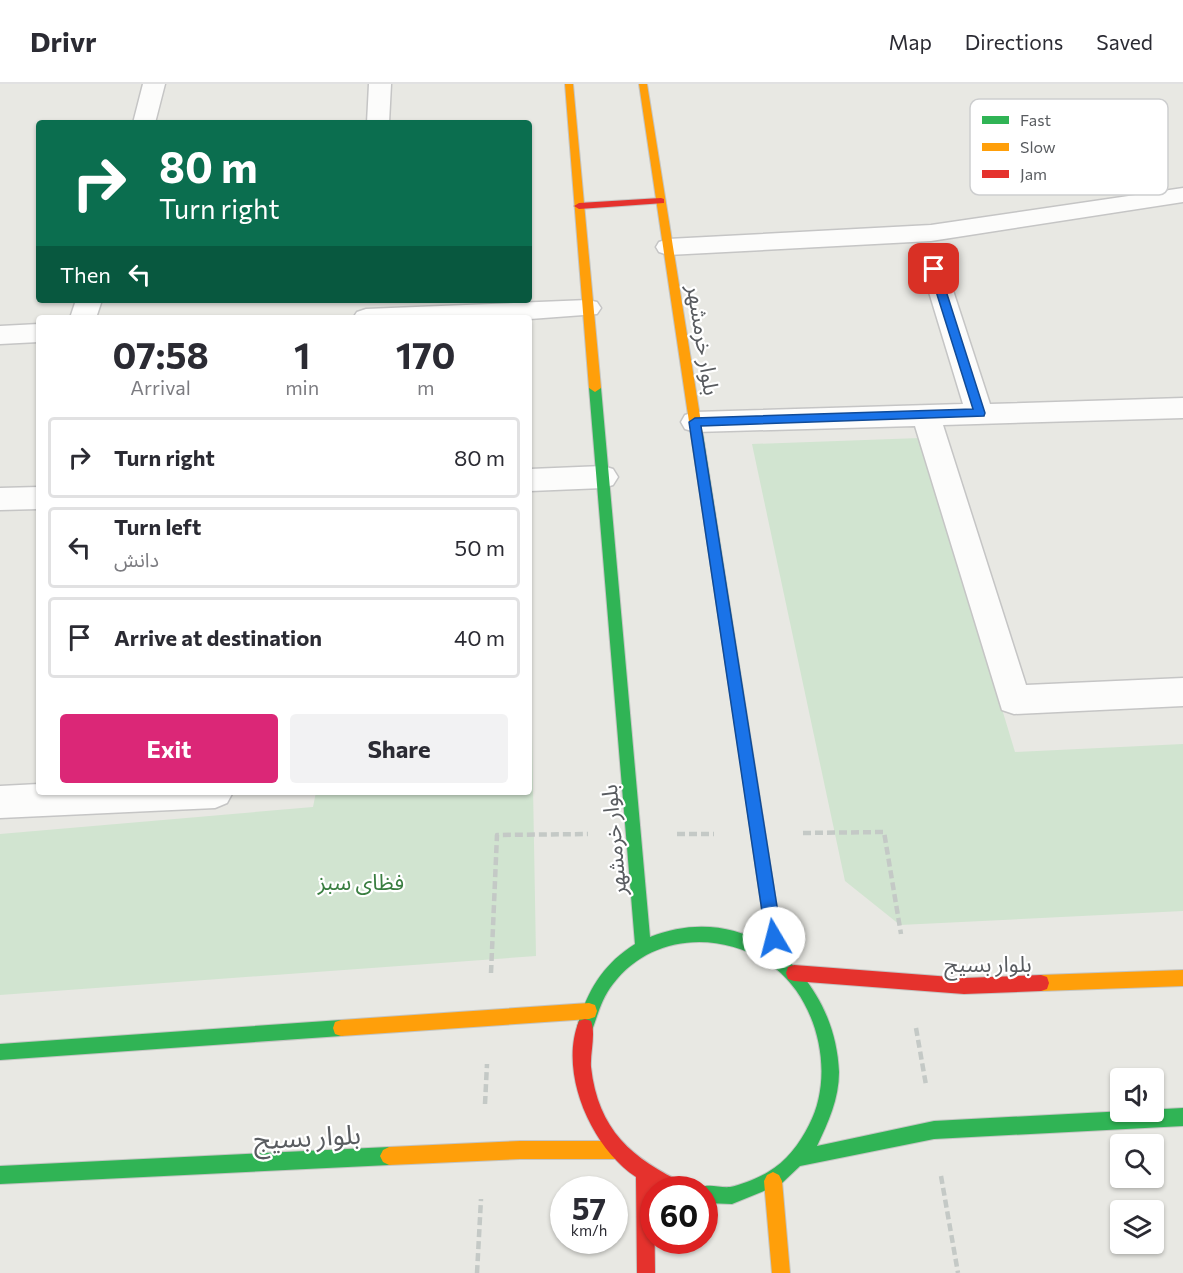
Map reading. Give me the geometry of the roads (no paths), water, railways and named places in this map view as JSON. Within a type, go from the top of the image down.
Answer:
[{"type":"main road","name":"بلوار خرمشهر","points":[[569,84],[643,946]]},
{"type":"main road","name":"بلوار خرمشهر","points":[[643,84],[777,959]]},
{"type":"main road","points":[[579,206],[661,201]]},
{"type":"main road","points":[[645,1273],[645,1175],[616,1150],[596,1118],[583,1083],[582,1046],[589,1011],[597,992],[610,974],[643,946],[675,935],[711,932],[746,940],[777,959],[794,973],[817,1006],[831,1043],[833,1084],[823,1124],[801,1158],[773,1181],[732,1195],[718,1194]]},
{"type":"main road","name":"بلوار بسیج","points":[[794,973],[964,986],[1183,978]]},
{"type":"main road","points":[[0,1052],[589,1011]]},
{"type":"main road","points":[[801,1158],[934,1130],[1183,1118]]},
{"type":"main road","name":"بلوار بسیج","points":[[0,1175],[483,1152],[616,1150]]},
{"type":"main road","points":[[773,1181],[781,1273]]},
{"type":"street","points":[[145,120],[154,84]]},
{"type":"street","points":[[378,120],[380,84]]},
{"type":"street","points":[[668,247],[931,233],[1183,195]]},
{"type":"street","points":[[934,269],[980,413]]},
{"type":"street","points":[[433,315],[588,308]]},
{"type":"street","points":[[0,335],[36,333]]},
{"type":"street","points":[[695,422],[1183,408]]},
{"type":"street","points":[[926,415],[1014,700],[1183,692]]},
{"type":"street","points":[[532,480],[603,477]]},
{"type":"street","points":[[0,528],[5,499],[36,498]]},
{"type":"street","points":[[0,802],[150,795]]},
{"type":"park label","name":"فظای سبز","points":[[361,881]]}]
